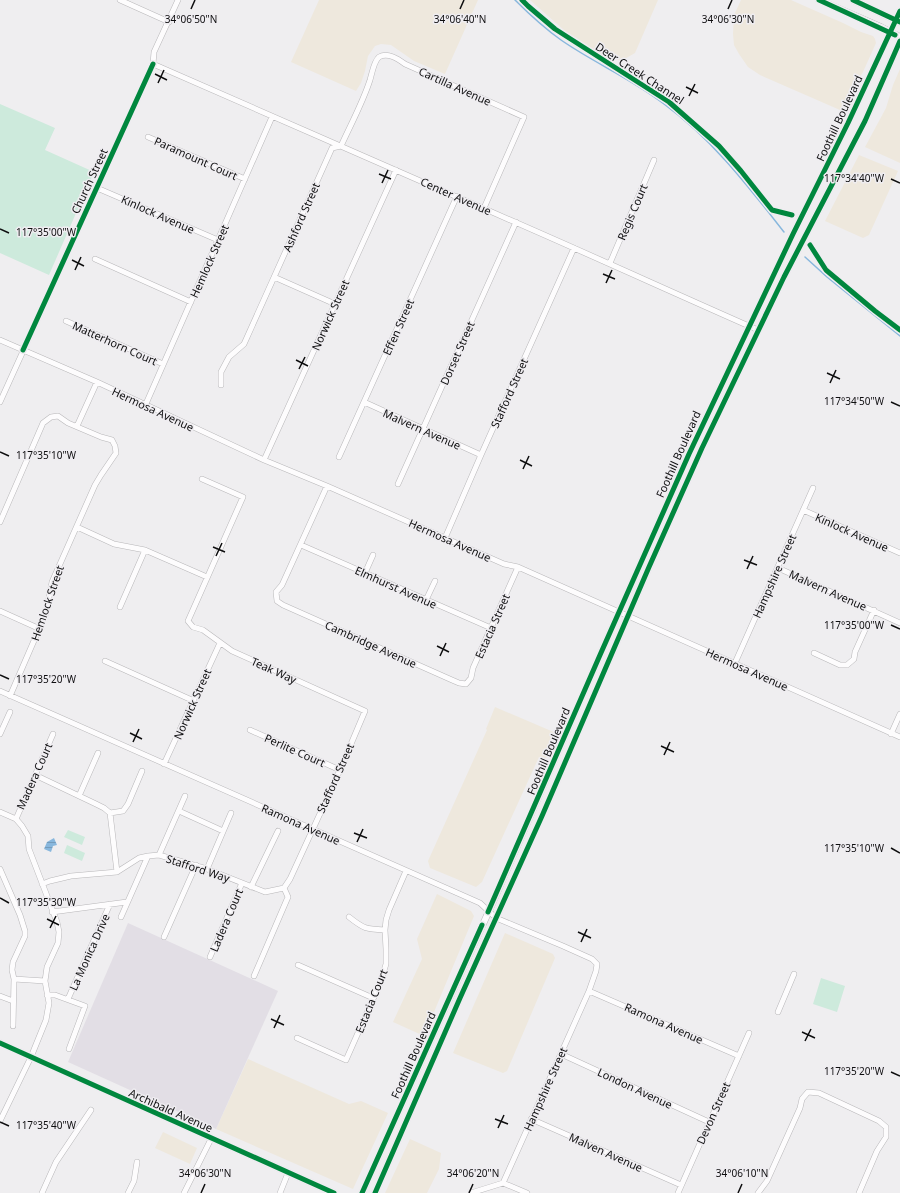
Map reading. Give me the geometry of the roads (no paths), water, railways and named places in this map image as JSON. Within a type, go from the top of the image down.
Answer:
[{"type":"main road","points":[[819,0],[900,37]]},
{"type":"main road","points":[[854,0],[898,21]]},
{"type":"main road","name":"Foothill Boulevard","points":[[362,1193],[488,912],[689,454],[749,326],[848,123],[890,32],[898,21],[900,11]]},
{"type":"main road","name":"Foothill Boulevard","points":[[375,1193],[542,816],[680,498],[794,256],[865,121],[900,40]]},
{"type":"main road","name":"Archibald Avenue","points":[[0,1044],[334,1193]]},
{"type":"street","points":[[120,0],[169,22]]},
{"type":"street","name":"Church Street","points":[[0,402],[153,64],[154,52],[178,0]]},
{"type":"street","name":"Cartilla Avenue","points":[[385,55],[395,57],[405,64],[524,117],[484,208]]},
{"type":"street","name":"Ashford Street","points":[[221,385],[221,372],[229,357],[244,344],[332,148],[341,146],[368,85],[375,62],[378,58],[385,55]]},
{"type":"street","name":"Center Avenue","points":[[153,64],[610,263],[758,330]]},
{"type":"street","name":"Hemlock Street","points":[[146,406],[190,302],[272,117]]},
{"type":"street","name":"Paramount Court","points":[[148,137],[245,179]]},
{"type":"street","name":"Regis Court","points":[[610,263],[654,160]]},
{"type":"street","name":"Norwick Street","points":[[264,460],[396,170]]},
{"type":"street","name":"Kinlock Avenue","points":[[97,188],[218,240]]},
{"type":"street","name":"Effen Street","points":[[339,457],[457,196]]},
{"type":"street","name":"Dorset Street","points":[[398,484],[516,222]]},
{"type":"street","name":"Stafford Street","points":[[445,538],[574,248]]},
{"type":"street","points":[[95,259],[190,302]]},
{"type":"street","points":[[274,277],[335,304]]},
{"type":"street","name":"Matterhorn Court","points":[[66,321],[163,364]]},
{"type":"street","name":"Hermosa Avenue","points":[[0,340],[97,382],[264,460],[503,563],[518,567],[900,737]]},
{"type":"street","points":[[0,522],[43,423],[51,416],[58,416],[77,426],[97,382]]},
{"type":"street","name":"Malvern Avenue","points":[[364,402],[481,455]]},
{"type":"street","name":"Hemlock Street","points":[[10,696],[46,613],[52,582],[98,480],[116,453],[112,440],[101,437],[77,426]]},
{"type":"street","points":[[77,528],[114,544],[145,550],[207,577],[243,497],[202,479]]},
{"type":"street","points":[[301,545],[327,486]]},
{"type":"street","name":"Hampshire Street","points":[[735,663],[813,488]]},
{"type":"street","name":"Kinlock Avenue","points":[[803,510],[900,553]]},
{"type":"street","name":"Elmhurst Avenue","points":[[301,545],[491,628]]},
{"type":"street","name":"Cambridge Avenue","points":[[301,545],[282,585],[276,592],[277,601],[445,677],[459,683],[466,684]]},
{"type":"street","points":[[120,607],[145,550]]},
{"type":"street","points":[[365,573],[373,555]]},
{"type":"street","name":"Estacia Street","points":[[466,684],[471,678],[473,668],[518,567]]},
{"type":"street","name":"Malvern Avenue","points":[[778,568],[900,623]]},
{"type":"street","name":"Teak Way","points":[[207,577],[188,621],[193,627],[203,630],[232,651],[365,711]]},
{"type":"street","points":[[426,600],[435,581]]},
{"type":"street","points":[[814,653],[847,666],[854,659],[855,652],[874,610]]},
{"type":"street","points":[[0,611],[40,629]]},
{"type":"street","name":"Norwick Street","points":[[164,764],[220,643]]},
{"type":"street","points":[[105,661],[194,701]]},
{"type":"street","name":"Ramona Avenue","points":[[0,691],[480,903],[496,918],[592,959],[597,964]]},
{"type":"street","name":"Stafford Street","points":[[284,888],[290,879],[340,770],[365,711]]},
{"type":"street","points":[[0,734],[10,712]]},
{"type":"street","points":[[891,734],[900,714]]},
{"type":"street","name":"Perlite Court","points":[[250,730],[340,770]]},
{"type":"street","name":"Madera Court","points":[[16,819],[53,734]]},
{"type":"street","points":[[79,796],[98,753]]},
{"type":"street","points":[[110,813],[123,811],[128,804],[142,771]]},
{"type":"street","points":[[35,775],[104,808],[110,813],[118,872]]},
{"type":"street","points":[[159,855],[185,796]]},
{"type":"street","points":[[179,811],[223,831]]},
{"type":"street","points":[[0,812],[16,819],[28,836],[28,849],[57,922],[59,932],[58,942],[47,967],[45,981],[49,1003],[46,1020],[31,1057],[0,1121]]},
{"type":"street","points":[[207,869],[231,813]]},
{"type":"street","points":[[252,888],[278,831]]},
{"type":"street","name":"Stafford Way","points":[[42,884],[71,876],[118,872],[139,858],[159,855],[196,865],[265,892],[284,888]]},
{"type":"street","points":[[121,917],[148,856]]},
{"type":"street","points":[[164,938],[196,865]]},
{"type":"street","points":[[0,870],[20,915],[25,931],[13,962],[13,1026]]},
{"type":"street","name":"Estacia Court","points":[[297,1038],[346,1060],[381,980],[386,964],[386,920],[406,871]]},
{"type":"street","name":"Ladera Court","points":[[210,957],[242,883]]},
{"type":"street","points":[[254,976],[288,897],[284,888]]},
{"type":"street","points":[[52,912],[127,902]]},
{"type":"street","name":"La Monica Drive","points":[[68,1000],[110,904]]},
{"type":"street","points":[[349,917],[360,926],[369,929],[385,930]]},
{"type":"street","name":"Hampshire Street","points":[[503,1183],[589,990],[597,964]]},
{"type":"street","points":[[298,965],[373,998]]},
{"type":"street","points":[[778,1012],[794,974]]},
{"type":"street","points":[[14,978],[45,981]]},
{"type":"street","name":"Ramona Avenue","points":[[589,990],[739,1056]]},
{"type":"street","points":[[48,995],[55,995],[84,1006],[69,1049]]},
{"type":"street","points":[[0,996],[13,1001]]},
{"type":"street","name":"Devon Street","points":[[678,1193],[749,1033]]},
{"type":"street","name":"London Avenue","points":[[561,1054],[710,1122]]},
{"type":"street","points":[[758,1193],[767,1181],[800,1108],[802,1099],[808,1092],[819,1093],[879,1121],[886,1128],[886,1137],[877,1151],[859,1193]]},
{"type":"street","points":[[42,1193],[56,1162],[91,1110]]},
{"type":"street","name":"Malven Avenue","points":[[531,1119],[681,1185]]},
{"type":"street","points":[[184,1193],[211,1139]]},
{"type":"street","points":[[128,1193],[134,1181],[137,1162]]},
{"type":"street","points":[[280,1193],[288,1173]]},
{"type":"street","points":[[471,1193],[503,1183],[527,1193]]},
{"type":"water","points":[[54,838],[57,845],[53,846],[51,852],[44,849],[47,842]]},
{"type":"waterway","points":[[515,0],[537,21],[561,40],[652,95],[682,118],[714,148],[757,197],[784,232]]},
{"type":"waterway","points":[[805,257],[827,277],[900,336]]}]
